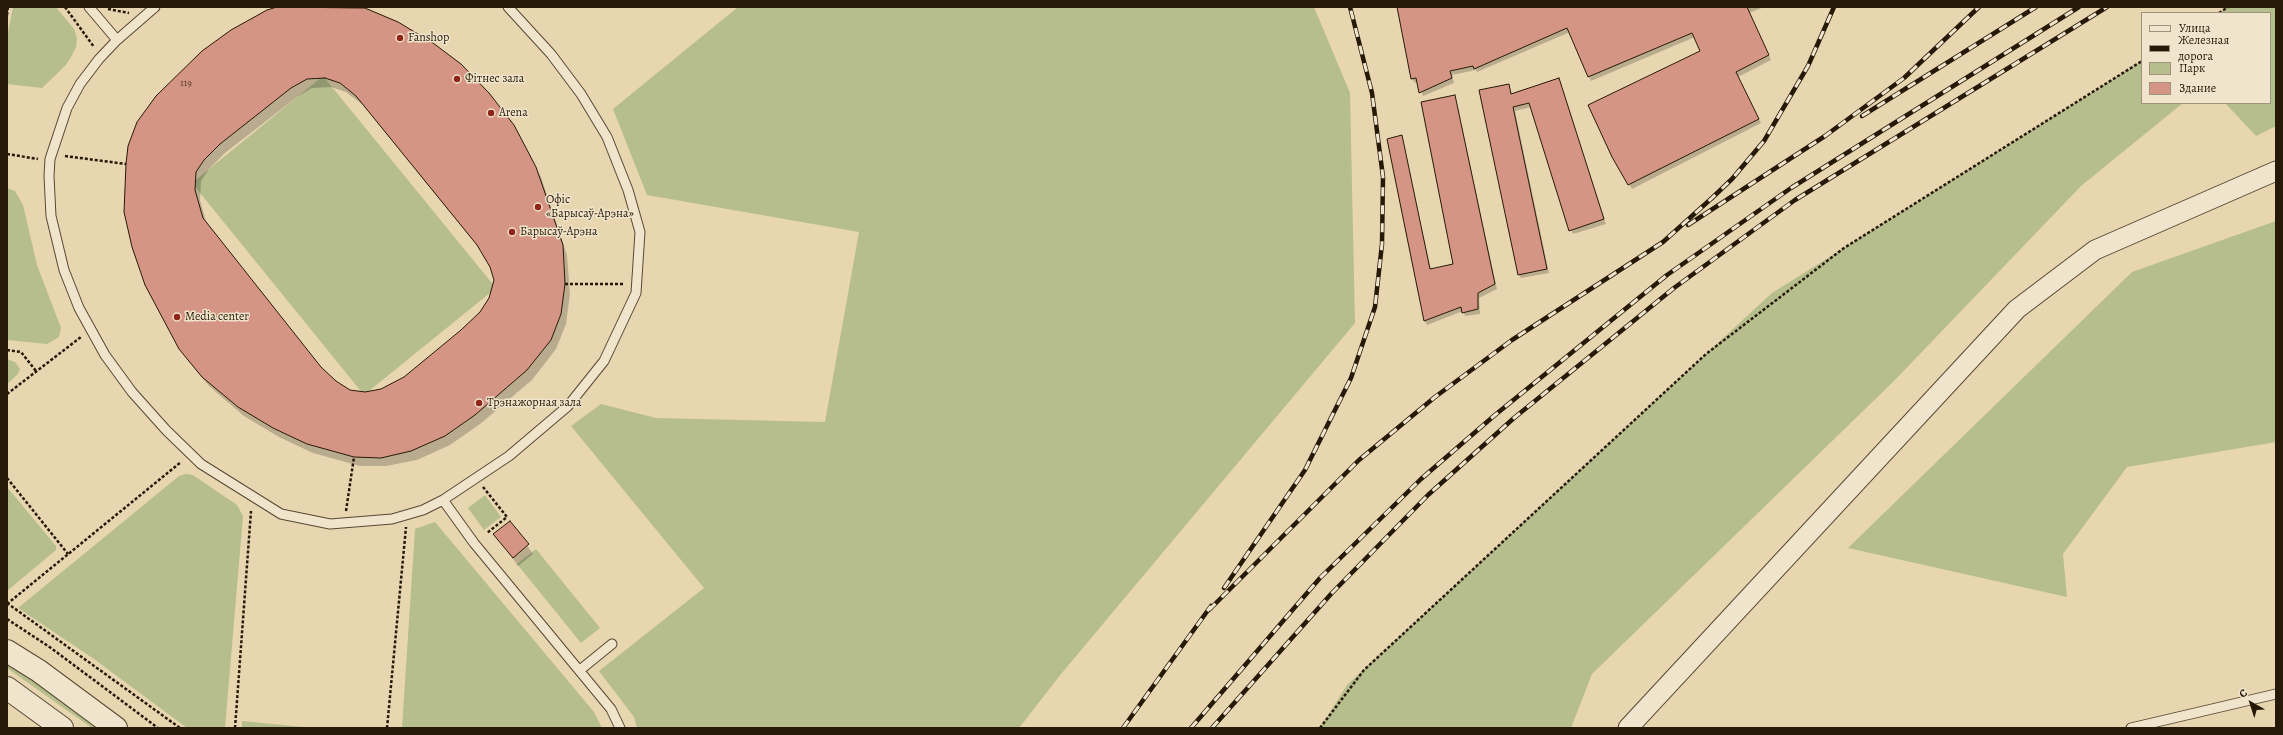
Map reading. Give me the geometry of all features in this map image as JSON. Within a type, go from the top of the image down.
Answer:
[{"type":"street","points":[[1628,728],[2017,309],[2095,250],[2276,170]]},
{"type":"street","points":[[7,651],[39,671],[116,728]]},
{"type":"street","points":[[7,688],[62,728]]},
{"type":"lane","points":[[89,7],[117,40]]},
{"type":"lane","points":[[155,7],[117,40],[80,84],[67,108],[50,159],[49,176],[51,216],[64,270],[79,308],[105,355],[132,392],[166,430],[201,464],[281,514],[330,524],[392,519],[423,510],[443,500],[509,456],[568,406],[604,361],[636,293],[640,232],[628,190],[607,137],[581,94],[551,54],[508,7]]},
{"type":"lane","points":[[443,500],[474,542],[580,670],[611,710],[620,728]]},
{"type":"lane","points":[[580,670],[612,644]]},
{"type":"lane","points":[[2131,728],[2276,694]]},
{"type":"path","points":[[7,15],[8,7]]},
{"type":"path","points":[[65,7],[94,47]]},
{"type":"path","points":[[1320,728],[1364,670],[1706,354],[1844,248],[2141,62]]},
{"type":"path","points":[[7,154],[38,159]]},
{"type":"path","points":[[65,156],[126,164]]},
{"type":"path","points":[[565,284],[623,284]]},
{"type":"path","points":[[7,394],[82,337]]},
{"type":"path","points":[[7,350],[21,352],[36,371]]},
{"type":"path","points":[[346,511],[354,457]]},
{"type":"path","points":[[180,728],[7,603],[183,460]]},
{"type":"path","points":[[7,478],[68,554]]},
{"type":"path","points":[[483,487],[507,517],[487,533]]},
{"type":"path","points":[[235,728],[251,511]]},
{"type":"path","points":[[388,728],[406,524]]},
{"type":"path","points":[[7,619],[52,648],[158,728]]},
{"type":"green space","points":[[13,7],[56,7],[74,29],[77,38],[76,47],[71,57],[65,66],[42,88],[7,84],[7,37]]},
{"type":"green space","points":[[738,7],[1314,7],[1350,93],[1355,323],[1061,674],[1019,728],[637,728],[634,717],[599,671],[704,588],[571,426],[601,404],[656,418],[825,422],[859,232],[647,195],[613,109]]},
{"type":"green space","points":[[2228,7],[2276,7],[2276,126],[2256,136],[2226,104],[2271,104],[2271,12],[2220,12]]},
{"type":"green space","points":[[2141,62],[2141,104],[2182,104],[2081,186],[1894,381],[1592,674],[1571,728],[1320,728],[1347,685],[1772,293]]},
{"type":"green space","points":[[323,76],[496,288],[364,395],[192,183]]},
{"type":"green space","points":[[7,188],[15,191],[23,205],[37,265],[61,328],[59,337],[47,344],[7,340]]},
{"type":"green space","points":[[2276,221],[2276,442],[2127,467],[2063,554],[2067,597],[1848,548],[2132,272]]},
{"type":"green space","points":[[7,359],[15,362],[20,369],[18,374],[7,384]]},
{"type":"green space","points":[[186,474],[193,475],[237,505],[243,516],[225,728],[187,728],[94,659],[18,608],[179,476]]},
{"type":"green space","points":[[7,487],[56,546],[56,550],[7,591]]},
{"type":"green space","points":[[485,495],[501,517],[484,530],[468,508]]},
{"type":"green space","points":[[435,522],[594,712],[602,728],[402,728],[415,529]]},
{"type":"green space","points":[[536,549],[600,628],[581,643],[517,564]]},
{"type":"green space","points":[[7,662],[99,728],[92,728],[7,668]]},
{"type":"green space","points":[[242,721],[314,728],[242,728]]},
{"type":"building","name":"Барысаў-Арэна","points":[[277,7],[365,8],[398,22],[433,43],[461,64],[489,93],[514,125],[536,167],[563,245],[565,284],[561,314],[551,340],[527,370],[475,415],[445,436],[411,451],[381,458],[354,457],[307,444],[273,428],[238,407],[202,377],[179,349],[145,285],[132,247],[124,212],[128,146],[137,122],[156,96],[202,51],[231,30],[267,10]],"holes":[[[325,78],[340,83],[356,96],[477,245],[490,267],[494,280],[489,298],[480,312],[461,330],[404,377],[381,389],[365,392],[350,390],[336,381],[321,367],[203,218],[195,190],[196,172],[204,160],[220,144],[291,88],[307,79]]]},
{"type":"building","points":[[1397,7],[1747,7],[1769,55],[1736,72],[1759,119],[1628,185],[1612,157],[1588,105],[1700,51],[1692,33],[1588,77],[1567,28],[1474,69],[1473,66],[1450,71],[1452,78],[1419,93],[1416,78],[1411,79]]},
{"type":"building","points":[[1559,78],[1604,219],[1569,231],[1529,103],[1513,107],[1547,269],[1518,275],[1479,90],[1509,84],[1511,94]]},
{"type":"building","points":[[1455,95],[1495,284],[1478,293],[1478,309],[1462,313],[1461,307],[1424,321],[1387,139],[1402,135],[1430,269],[1453,264],[1421,102]]},
{"type":"building","points":[[510,521],[529,544],[513,558],[493,534]]},
{"type":"railway","points":[[1224,588],[1305,470],[1351,378],[1375,307],[1382,244],[1383,177],[1372,93],[1350,7]]},
{"type":"railway","points":[[1209,610],[1359,460],[1435,397],[1512,340],[1663,242],[1732,179],[1764,141],[1808,66],[1834,7]]},
{"type":"railway","points":[[1688,225],[1825,136],[1904,78],[1979,7]]},
{"type":"railway","points":[[1862,116],[2036,7]]},
{"type":"railway","points":[[1191,728],[1320,578],[1421,479],[1495,415],[1667,275],[1791,188],[2079,7]]},
{"type":"railway","points":[[1212,728],[1331,594],[1428,495],[1514,418],[1674,288],[1795,200],[2107,7]]},
{"type":"railway","points":[[1123,728],[1211,606]]},
{"type":"place","name":"Fanshop","points":[[400,38]]},
{"type":"place","name":"Фітнес зала","points":[[457,79]]},
{"type":"place","name":"Arena","points":[[491,113]]},
{"type":"place","name":"Офіс «Барысаў-Арэна»","points":[[538,207]]},
{"type":"place","name":"Барысаў-Арэна","points":[[512,232]]},
{"type":"place","name":"Media center","points":[[177,317]]},
{"type":"place","name":"Трэнажорная зала","points":[[479,403]]}]
